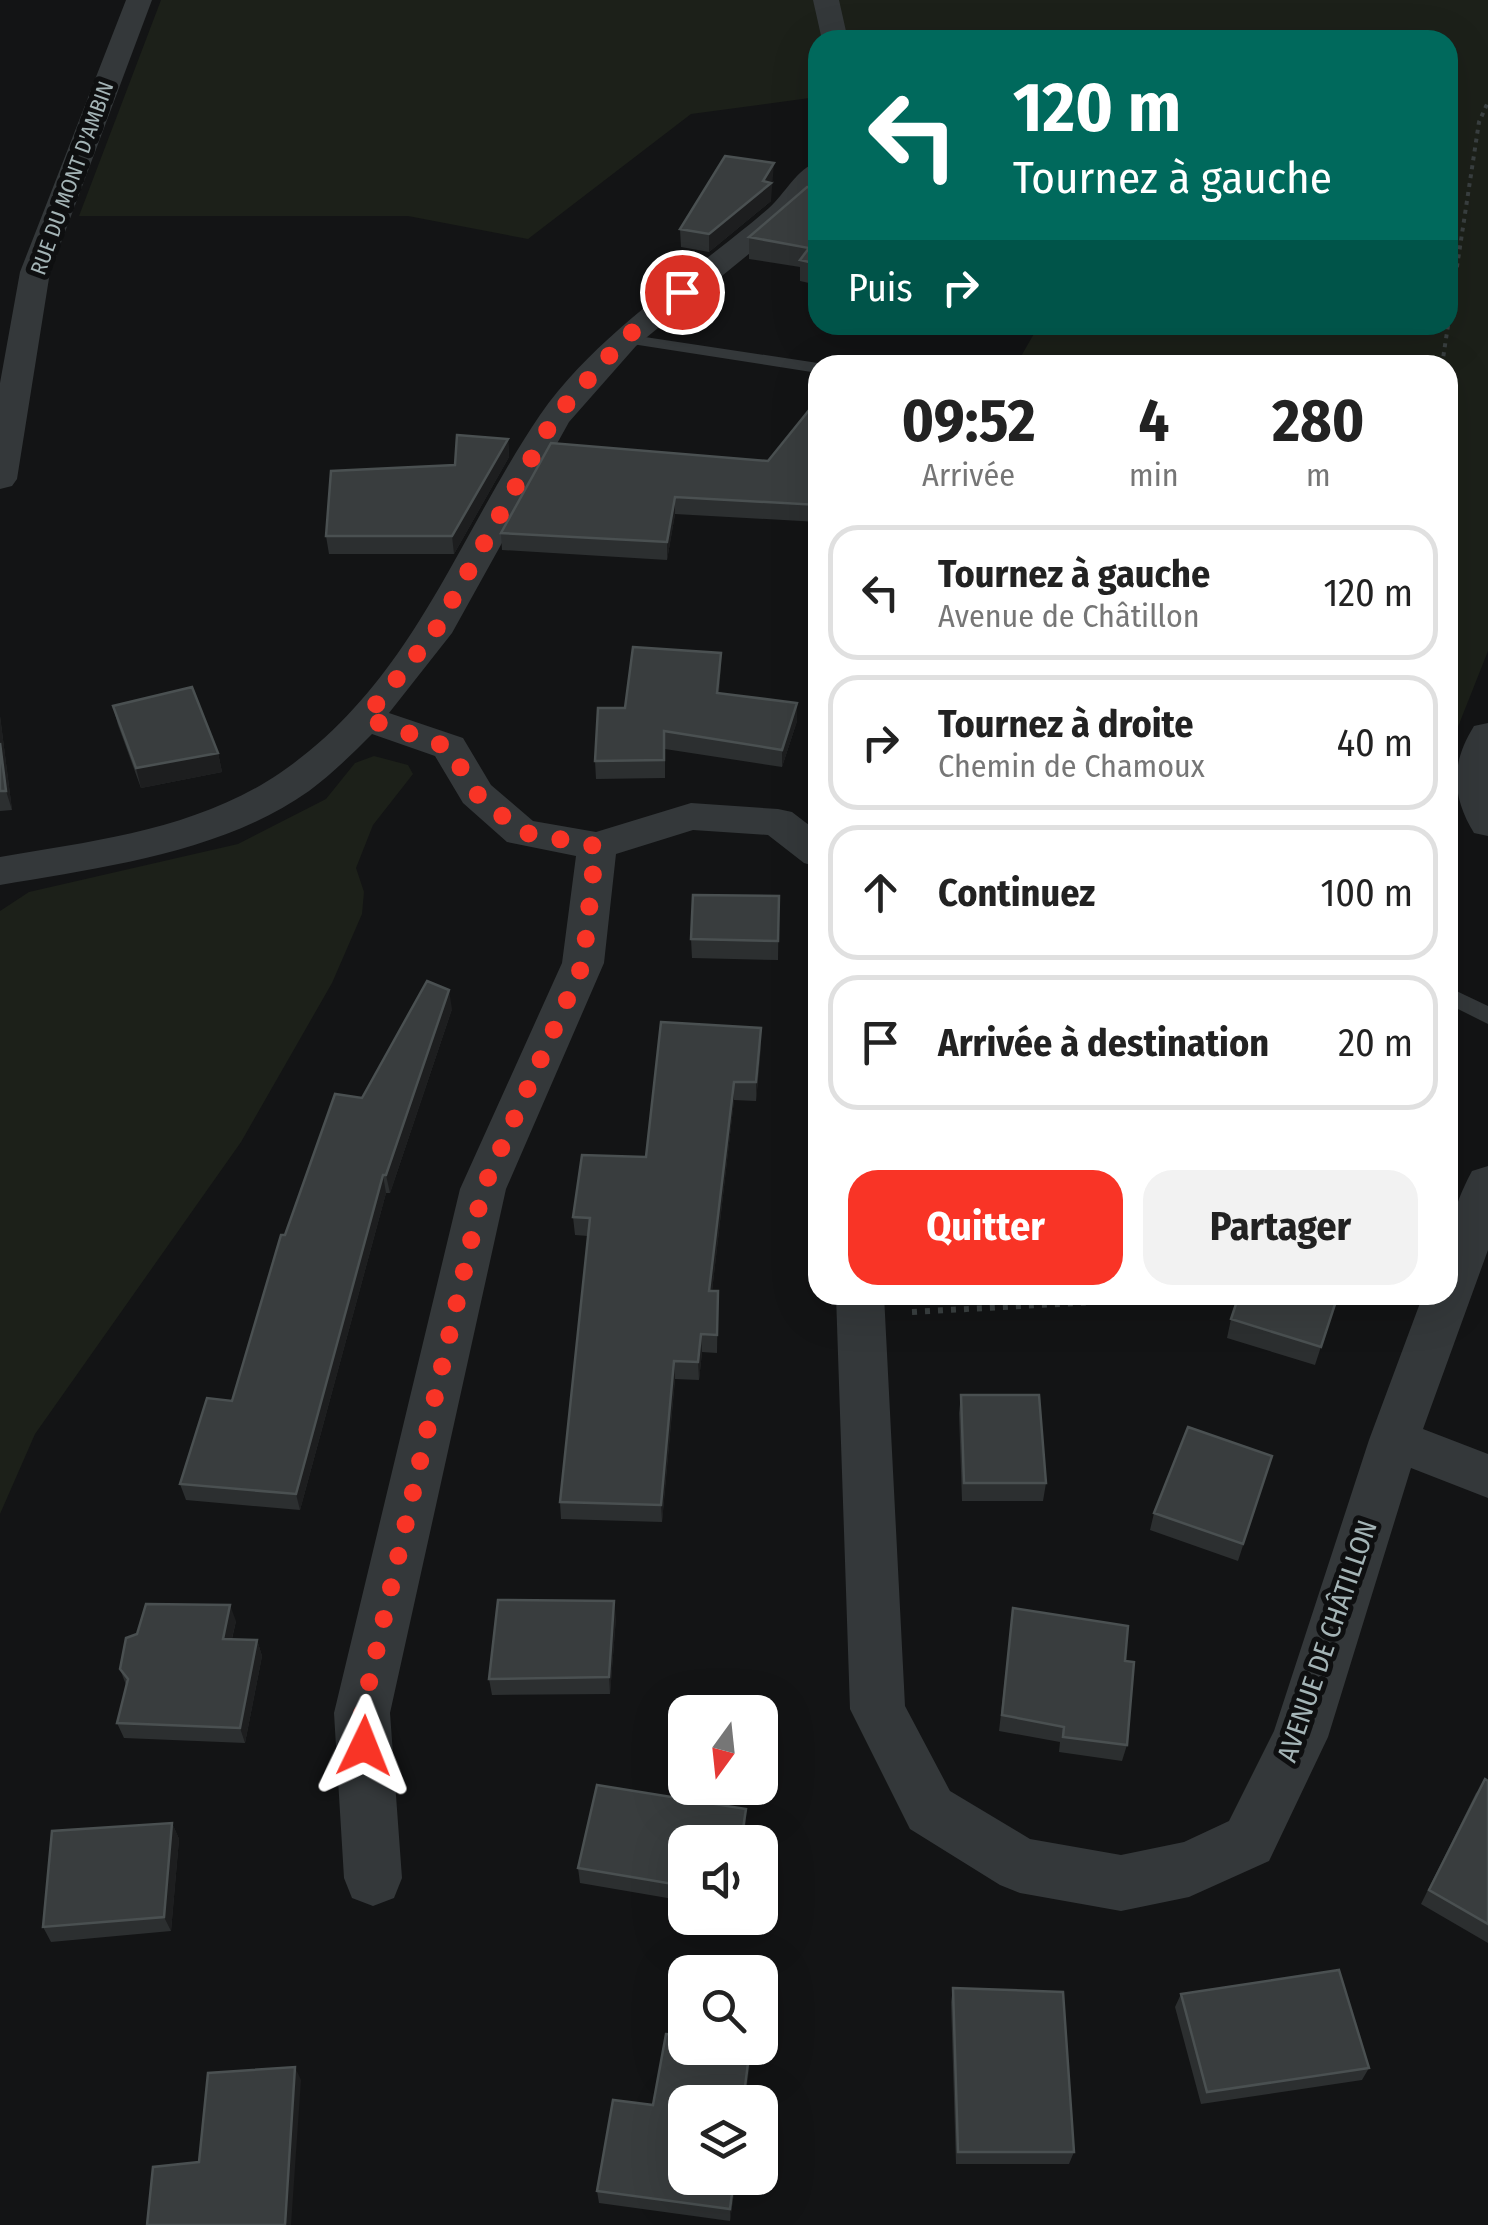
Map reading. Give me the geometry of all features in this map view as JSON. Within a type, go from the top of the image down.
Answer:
[{"type":"street","name":"RUE DU MONT D'AMBIN","points":[[0,479],[34,272],[139,0]]},
{"type":"street","points":[[826,0],[833,30]]},
{"type":"street","points":[[0,871],[188,832],[240,812],[293,783],[365,718],[434,633],[554,418],[625,338],[783,212],[808,183]]},
{"type":"street","points":[[365,718],[448,747],[477,794],[521,832],[596,846],[690,816],[778,822],[808,845]]},
{"type":"street","points":[[1488,735],[1473,768],[1474,800],[1488,823]]},
{"type":"street","points":[[372,1878],[362,1713],[483,1189],[583,964],[596,846]]},
{"type":"street","name":"AVENUE DE CHÂTILLON","points":[[1458,1265],[1488,1184]]},
{"type":"street","name":"AVENUE DE CHÂTILLON","points":[[860,1305],[878,1709],[930,1810],[1020,1865],[1120,1883],[1189,1869],[1248,1841],[1300,1737],[1394,1440],[1443,1305]]},
{"type":"street","points":[[1394,1440],[1488,1476]]},
{"type":"lane","points":[[625,338],[808,366]]},
{"type":"lane","points":[[1458,1000],[1488,1016]]},
{"type":"path","points":[[1458,260],[1479,122],[1488,102]]},
{"type":"shaded area","points":[[161,0],[1488,0],[1488,651],[1458,727],[1458,355],[1022,355],[1033,335],[1458,335],[1458,30],[808,30],[808,98],[691,114],[528,239],[408,216],[79,216]]},
{"type":"shaded area","points":[[374,756],[408,765],[413,774],[373,825],[356,868],[364,892],[362,914],[332,983],[241,1142],[35,1434],[0,1514],[0,911],[29,892],[238,844],[326,799],[355,763]]},
{"type":"building","points":[[725,156],[774,163],[763,181],[771,183],[709,234],[680,229]]},
{"type":"building","points":[[807,187],[808,187],[808,248],[749,237]]},
{"type":"building","points":[[808,411],[808,504],[675,497],[667,542],[501,533],[551,443],[768,461]]},
{"type":"building","points":[[457,435],[508,439],[452,536],[326,536],[331,471],[455,465]]},
{"type":"building","points":[[633,647],[721,653],[717,693],[797,703],[782,750],[664,731],[664,760],[595,761],[598,708],[625,708]]},
{"type":"building","points":[[192,687],[218,753],[136,768],[113,706]]},
{"type":"building","points":[[0,743],[6,791],[0,791]]},
{"type":"building","points":[[693,895],[779,896],[778,941],[691,939]]},
{"type":"building","points":[[427,981],[449,990],[383,1175],[296,1494],[180,1484],[207,1398],[232,1401],[281,1235],[285,1235],[335,1094],[362,1098]]},
{"type":"building","points":[[661,1022],[761,1028],[756,1082],[734,1082],[709,1291],[718,1291],[717,1335],[701,1334],[698,1362],[674,1361],[661,1505],[560,1502],[590,1218],[573,1217],[582,1155],[646,1157]]},
{"type":"building","points":[[1236,1305],[1335,1305],[1321,1347],[1231,1319]]},
{"type":"building","points":[[961,1395],[1039,1395],[1046,1483],[964,1483]]},
{"type":"building","points":[[1188,1427],[1272,1456],[1243,1544],[1154,1513]]},
{"type":"building","points":[[498,1600],[614,1601],[609,1677],[489,1679]]},
{"type":"building","points":[[146,1604],[230,1605],[223,1639],[257,1640],[240,1728],[117,1723],[128,1679],[120,1669],[126,1638],[137,1634]]},
{"type":"building","points":[[1013,1608],[1128,1626],[1125,1661],[1134,1662],[1127,1745],[1063,1737],[1064,1727],[1002,1715]]},
{"type":"building","points":[[1485,1779],[1488,1781],[1488,1924],[1429,1890]]},
{"type":"building","points":[[597,1785],[668,1796],[668,1805],[746,1809],[744,1825],[668,1825],[668,1883],[578,1868]]},
{"type":"building","points":[[172,1823],[164,1917],[43,1927],[52,1831]]},
{"type":"building","points":[[1339,1970],[1369,2068],[1207,2092],[1181,1994]]},
{"type":"building","points":[[953,1988],[1063,1992],[1074,2152],[958,2152]]},
{"type":"building","points":[[666,2034],[668,2065],[748,2065],[745,2085],[668,2085],[668,2195],[732,2195],[730,2209],[597,2191],[613,2100],[653,2105]]},
{"type":"building","points":[[295,2067],[285,2225],[147,2225],[153,2167],[199,2162],[208,2073]]},
{"type":"route","points":[[364,1746],[362,1713],[483,1189],[583,964],[596,846],[521,832],[477,794],[448,747],[365,718],[434,633],[507,509],[554,418],[625,338],[682,292]]}]
